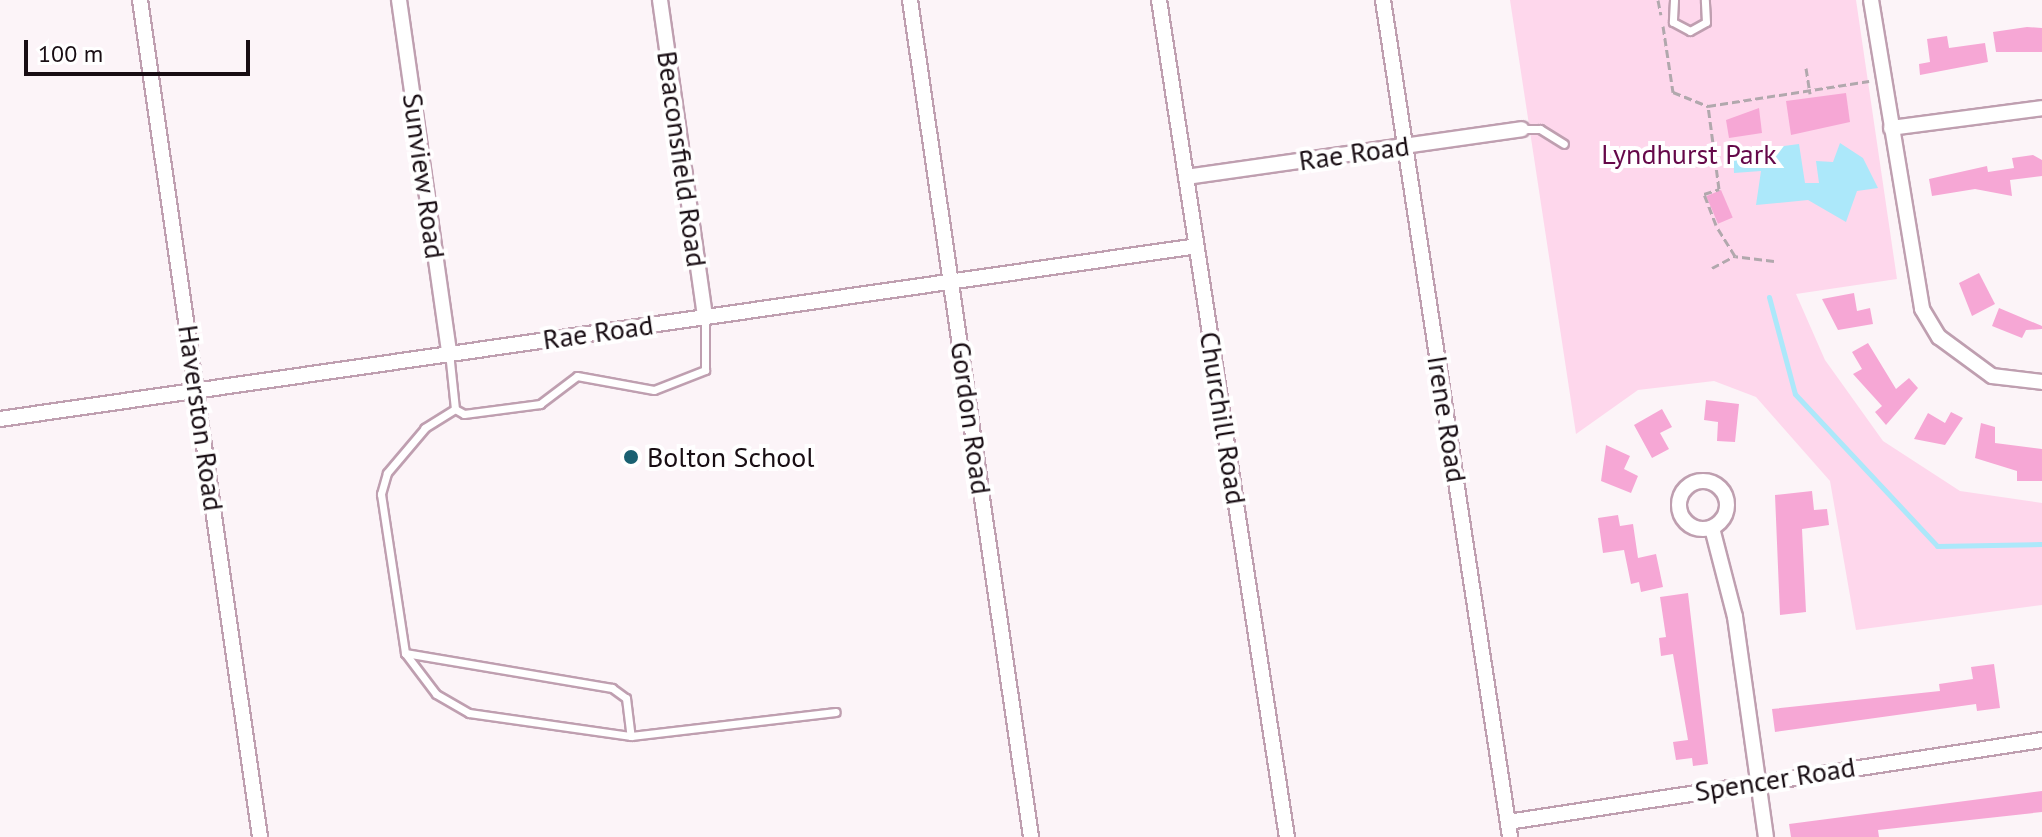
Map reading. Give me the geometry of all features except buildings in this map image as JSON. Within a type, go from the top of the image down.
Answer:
[{"type":"street","name":"Haverston Road","points":[[140,0],[260,837]]},
{"type":"street","name":"Sunview Road","points":[[399,0],[449,352]]},
{"type":"street","name":"Beaconsfield Road","points":[[660,0],[705,318]]},
{"type":"street","name":"Gordon Road","points":[[910,0],[1031,837]]},
{"type":"street","name":"Churchill Road","points":[[1159,0],[1287,837]]},
{"type":"street","name":"Irene Road","points":[[1383,0],[1509,830]]},
{"type":"street","points":[[1871,0],[1912,279],[1933,328],[1992,376],[2042,382]]},
{"type":"street","points":[[1891,128],[2042,108]]},
{"type":"street","name":"Rae Road","points":[[1186,177],[1522,129]]},
{"type":"street","name":"Rae Road","points":[[0,419],[449,352],[705,318],[951,279],[1197,246]]},
{"type":"street","points":[[1712,528],[1735,617],[1766,837]]},
{"type":"street","name":"Spencer Road","points":[[1509,830],[1758,779],[2042,740]]},
{"type":"lane","points":[[1674,0],[1673,22],[1690,31],[1706,22],[1705,0]]},
{"type":"lane","points":[[1522,129],[1540,129],[1564,144]]},
{"type":"lane","points":[[705,318],[710,352],[705,370],[688,382],[628,390],[596,375],[577,376],[540,404],[480,413],[455,409],[425,428],[387,473],[381,494],[405,653],[436,694],[469,713],[631,736],[836,712]]},
{"type":"lane","points":[[449,352],[455,409]]},
{"type":"lane","points":[[405,653],[612,688],[626,698],[631,736]]},
{"type":"path","points":[[1658,0],[1673,92],[1708,106],[1810,93],[1869,81]]},
{"type":"path","points":[[1806,68],[1810,93]]},
{"type":"path","points":[[1708,106],[1719,189],[1704,194],[1735,256]]},
{"type":"path","points":[[1712,268],[1735,256],[1774,261]]},
{"type":"green space","name":"Lyndhurst Park","points":[[1510,0],[1856,0],[1897,279],[1796,294],[1825,360],[1883,441],[1960,491],[2042,503],[2042,605],[1856,630],[1830,481],[1756,397],[1714,381],[1638,390],[1576,434]]},
{"type":"water","points":[[1840,143],[1863,158],[1878,188],[1857,191],[1846,222],[1808,200],[1756,205],[1761,171],[1734,173],[1733,153],[1799,144],[1805,183],[1819,183],[1816,161],[1833,162]]},
{"type":"waterway","points":[[1769,297],[1795,394],[1937,546],[2042,544]]},
{"type":"place","name":"Bolton School","points":[[631,457]]}]
